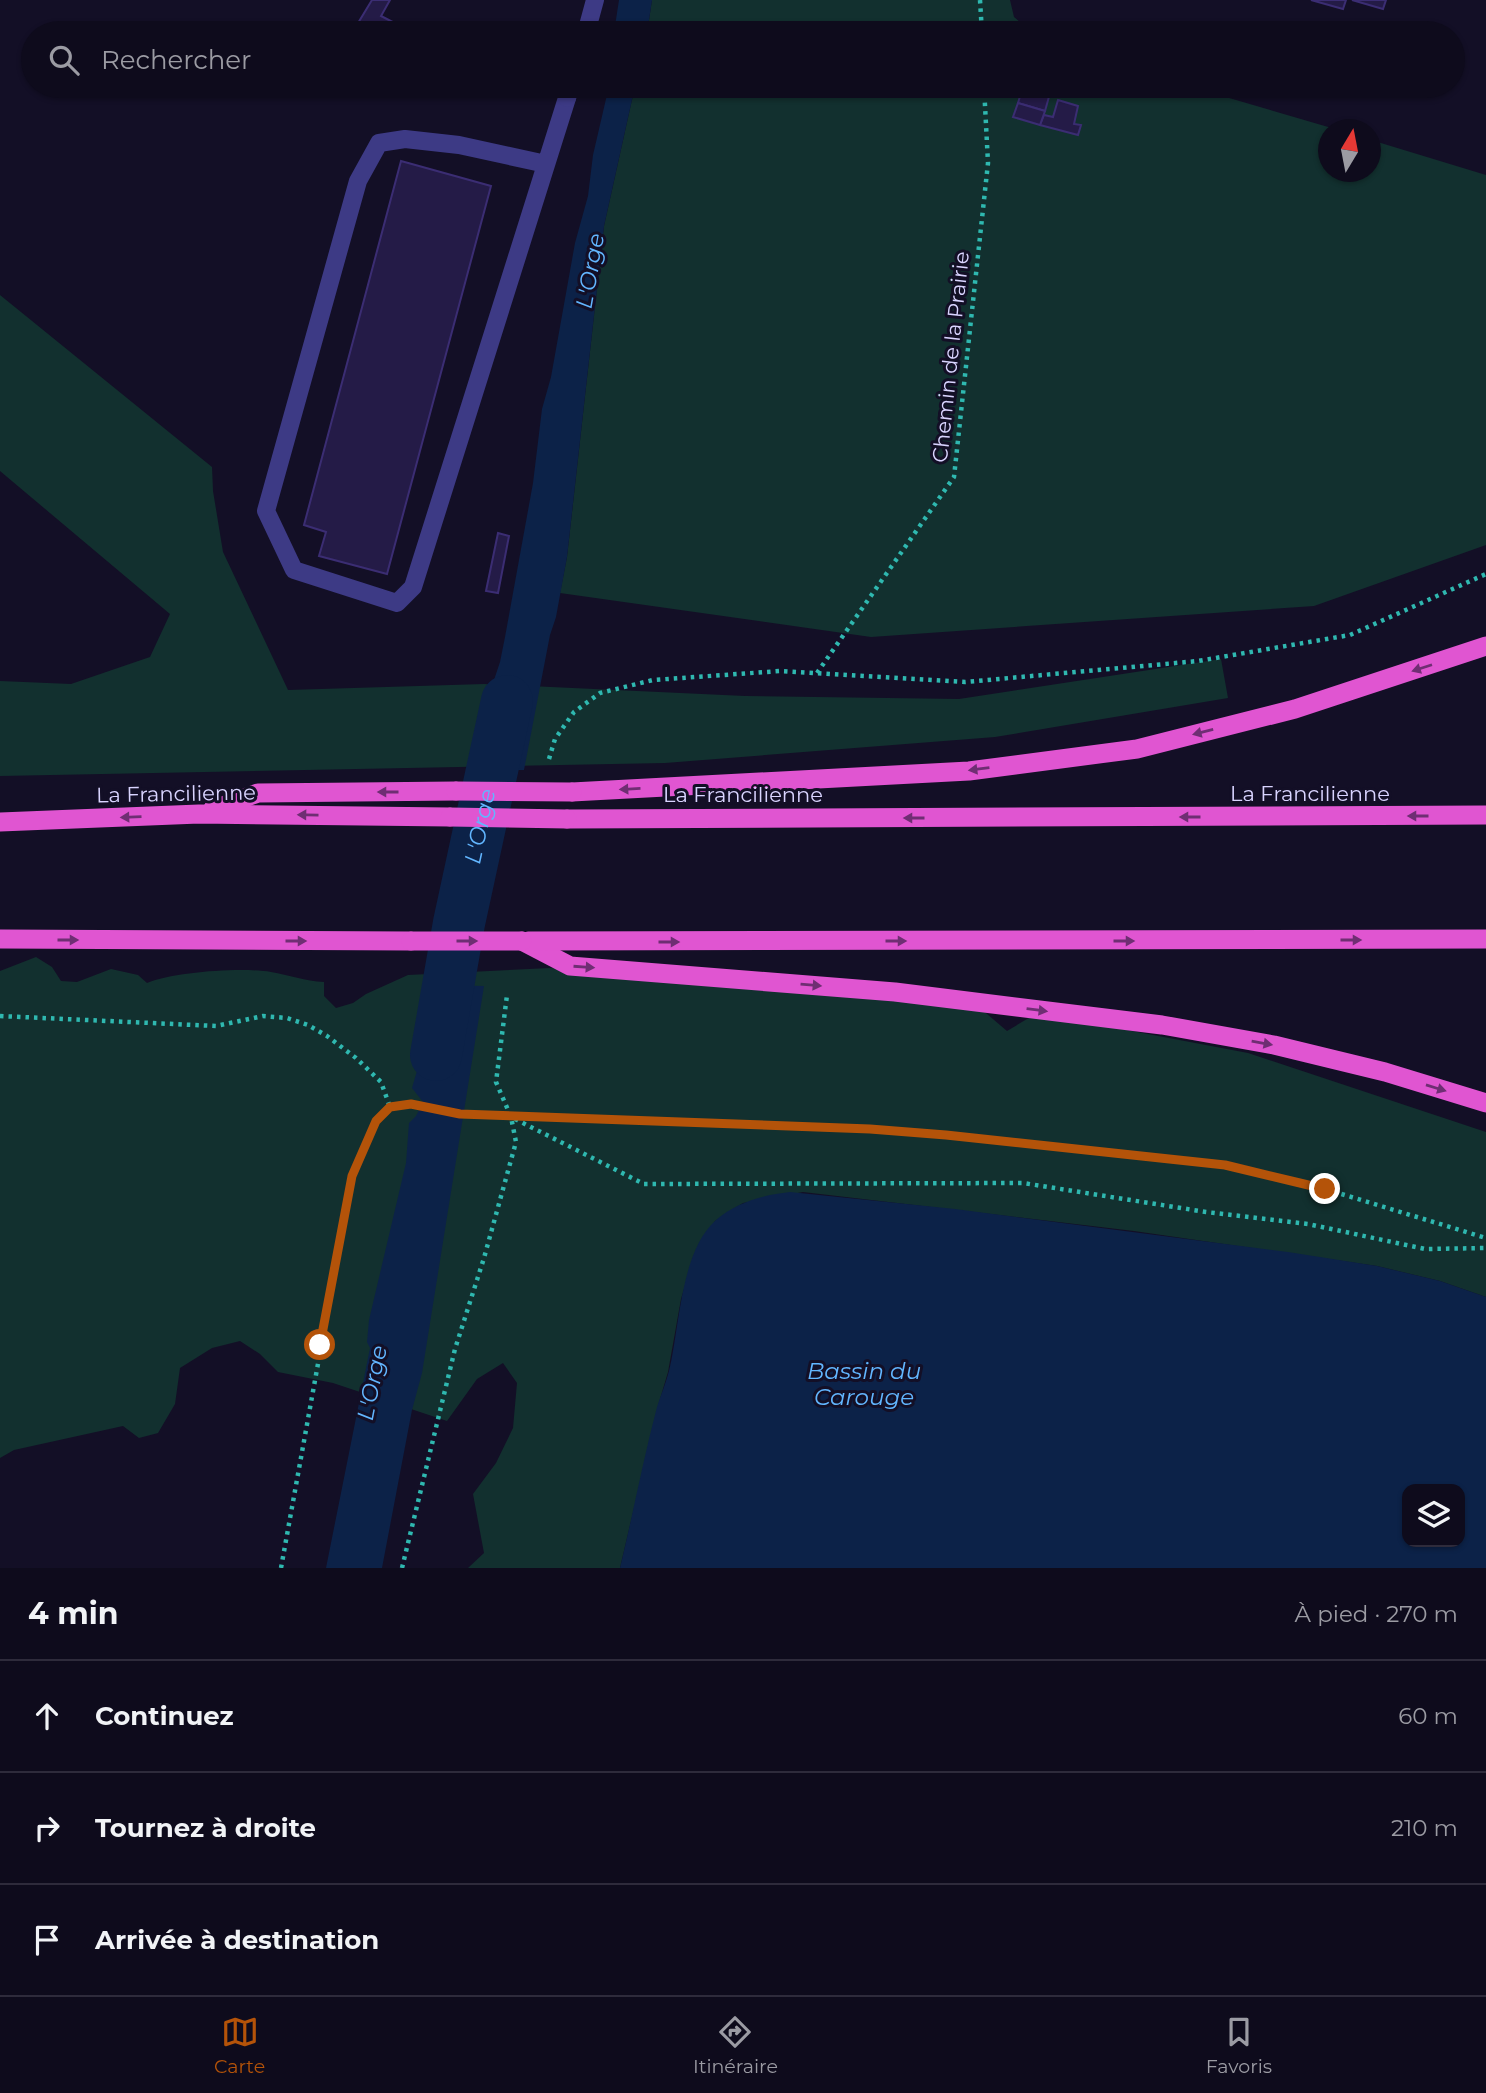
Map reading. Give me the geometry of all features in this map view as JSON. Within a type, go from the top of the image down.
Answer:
[{"type":"highway","points":[[200,814],[258,793],[572,792],[969,771],[1138,749],[1295,709],[1486,646]]},
{"type":"highway","name":"La Francilienne","points":[[0,822],[200,814],[567,819],[1486,815]]},
{"type":"highway","points":[[0,939],[1486,939]]},
{"type":"highway","points":[[522,941],[570,966],[895,992],[1162,1025],[1298,1051],[1385,1072],[1486,1103]]},
{"type":"street","points":[[589,21],[595,0]]},
{"type":"street","points":[[545,164],[459,145],[405,139],[379,144],[358,181],[266,511],[294,570],[397,603],[413,587],[567,98]]},
{"type":"path","points":[[980,0],[981,21]]},
{"type":"path","name":"Chemin de la Prairie","points":[[817,674],[954,477],[988,163],[985,98]]},
{"type":"path","points":[[550,759],[555,739],[574,712],[600,693],[653,680],[780,671],[965,682],[1198,661],[1350,635],[1486,574]]},
{"type":"path","points":[[402,1568],[455,1349],[516,1142],[512,1117],[496,1082],[507,995]]},
{"type":"path","points":[[0,1016],[216,1026],[263,1016],[287,1018],[327,1036],[356,1058],[381,1082],[390,1107]]},
{"type":"path","points":[[281,1568],[352,1176],[376,1121],[390,1107],[411,1104],[460,1114],[512,1117],[870,1129],[1137,1154],[1225,1165],[1325,1189],[1486,1238]]},
{"type":"path","points":[[512,1117],[643,1184],[1023,1183],[1206,1212],[1308,1224],[1424,1249],[1486,1248]]},
{"type":"green space","points":[[652,0],[1010,0],[1014,17],[1019,21],[649,21]]},
{"type":"green space","points":[[632,98],[1229,98],[1318,124],[1318,182],[1381,182],[1381,143],[1486,175],[1486,545],[1314,606],[871,637],[560,593],[567,557],[604,226]]},
{"type":"green space","points":[[0,295],[212,467],[223,552],[288,690],[484,684],[745,696],[959,699],[1221,659],[1228,698],[995,737],[665,763],[0,776],[0,681],[71,684],[150,657],[170,614],[0,471]]},
{"type":"green space","points":[[36,957],[52,967],[61,981],[77,982],[111,969],[138,975],[147,983],[208,972],[271,972],[324,982],[324,996],[336,1008],[353,1003],[366,994],[408,975],[550,968],[811,980],[973,1002],[1007,1031],[1037,1013],[1248,1053],[1486,1132],[1486,1297],[1440,1281],[1377,1266],[1134,1231],[803,1192],[743,1203],[715,1221],[694,1256],[681,1299],[668,1372],[620,1568],[468,1568],[484,1553],[473,1494],[496,1463],[513,1428],[517,1383],[503,1363],[477,1379],[447,1421],[333,1383],[278,1372],[260,1354],[240,1341],[212,1348],[180,1368],[175,1404],[158,1433],[139,1438],[123,1426],[14,1450],[0,1458],[0,971]]},
{"type":"water","points":[[619,0],[652,0],[649,21],[616,21]]},
{"type":"water","points":[[606,98],[632,98],[604,226],[567,557],[524,770],[472,770],[481,719],[500,662],[533,483],[542,409],[551,377],[575,243],[588,196],[593,155]]},
{"type":"water","points":[[440,985],[484,986],[422,1373],[412,1410],[382,1568],[326,1568],[370,1348],[367,1342],[369,1320],[406,1163],[409,1123],[423,1102],[412,1088],[421,1057],[421,1037],[435,1007]]},
{"type":"water","name":"Bassin du Carouge","points":[[790,1192],[955,1209],[1288,1252],[1377,1266],[1440,1281],[1486,1297],[1486,1568],[620,1568],[652,1427],[669,1371],[683,1291],[695,1251],[716,1220],[733,1208],[760,1197]]},
{"type":"building","points":[[372,0],[390,0],[381,16],[391,21],[359,21]]},
{"type":"building","points":[[1311,0],[1346,0],[1343,9]]},
{"type":"building","points":[[1352,0],[1386,0],[1383,9]]},
{"type":"building","points":[[1019,98],[1049,98],[1045,111],[1018,103]]},
{"type":"building","points":[[1058,100],[1078,106],[1074,124],[1081,125],[1078,135],[1040,125],[1044,115],[1053,117]]},
{"type":"building","points":[[1018,103],[1045,111],[1040,125],[1013,117]]},
{"type":"building","points":[[401,161],[491,186],[387,574],[319,556],[326,532],[304,525]]},
{"type":"building","points":[[498,533],[509,536],[498,593],[486,591]]},
{"type":"waterway","name":"L'Orge","points":[[436,1055],[459,923],[507,701]]},
{"type":"route","points":[[320,1345],[352,1176],[376,1121],[390,1107],[411,1104],[460,1114],[870,1129],[946,1135],[1225,1165],[1325,1189]]}]
